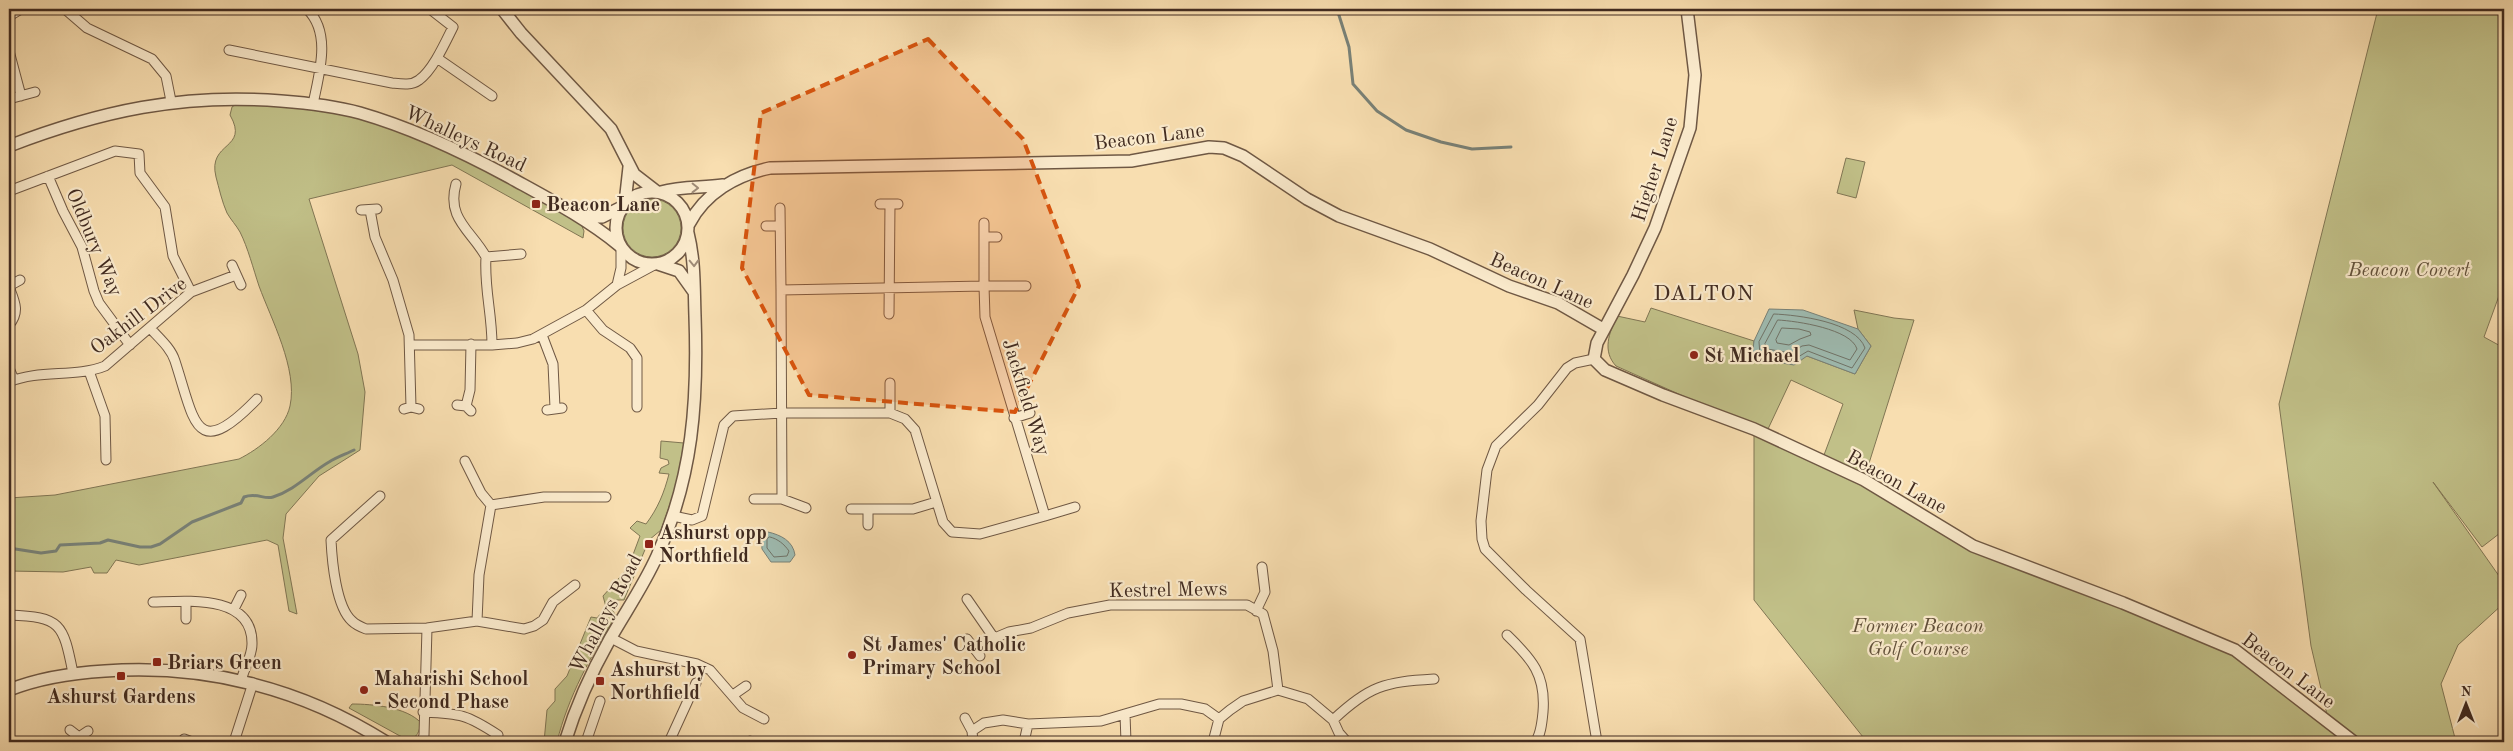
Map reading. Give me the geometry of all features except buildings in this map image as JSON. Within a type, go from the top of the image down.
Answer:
[{"type":"street","points":[[9,16],[21,9]]},
{"type":"street","points":[[65,9],[87,28],[152,59],[166,76],[171,101]]},
{"type":"street","points":[[307,9],[316,17],[322,38],[320,68],[313,104]]},
{"type":"street","points":[[229,50],[408,85],[419,81],[437,58],[453,27],[430,9]]},
{"type":"street","points":[[410,344],[517,343],[542,335],[586,310],[617,285],[657,264],[669,261],[678,254],[685,244],[688,229],[680,205],[673,198],[658,192],[639,180],[629,167],[612,129],[521,33],[502,9]]},
{"type":"street","name":"Higher Lane","points":[[1604,329],[1634,275],[1657,224],[1690,128],[1695,74],[1688,9]]},
{"type":"street","points":[[9,51],[21,96]]},
{"type":"street","points":[[437,58],[492,96]]},
{"type":"street","points":[[9,100],[35,92]]},
{"type":"street","name":"Whalleys Road","points":[[9,146],[95,116],[171,101],[240,98],[313,104],[359,113],[420,134],[467,154],[580,216],[621,247]]},
{"type":"street","name":"Beacon Lane","points":[[688,229],[706,199],[752,172],[770,168],[1131,161],[1208,147],[1224,148],[1243,156],[1323,208],[1430,249],[1509,286],[1558,302],[1604,329],[1594,350],[1594,359],[1606,370],[1754,429],[1864,480],[1973,546],[2123,603],[2235,650],[2354,742]]},
{"type":"street","name":"Oldbury Way","points":[[9,191],[114,151],[138,154],[140,173],[165,207],[173,256],[191,292]]},
{"type":"street","points":[[617,285],[621,268],[621,247],[616,226],[624,205],[629,167]]},
{"type":"street","name":"Oldbury Way","points":[[48,176],[63,211],[82,247],[99,303],[130,344]]},
{"type":"street","points":[[457,183],[453,200],[456,212],[465,230],[486,257],[484,284],[491,313],[492,344]]},
{"type":"street","name":"Beacon Lane","points":[[658,192],[677,187],[705,188],[730,184]]},
{"type":"street","points":[[624,205],[643,193],[658,192]]},
{"type":"street","points":[[880,204],[894,204],[889,314]]},
{"type":"street","name":"Whalleys Road","points":[[580,216],[602,217],[624,205]]},
{"type":"street","points":[[780,208],[782,499]]},
{"type":"street","points":[[370,210],[375,237],[394,280],[410,344],[409,381],[411,408]]},
{"type":"street","name":"Jackfield Way","points":[[984,222],[985,317],[1045,516]]},
{"type":"street","points":[[766,226],[780,226]]},
{"type":"street","name":"Whalleys Road","points":[[565,742],[592,671],[630,608],[657,558],[673,516],[690,450],[696,406],[693,256],[688,229]]},
{"type":"street","points":[[984,237],[997,237]]},
{"type":"street","points":[[621,247],[636,261],[657,264],[679,271],[694,294]]},
{"type":"street","points":[[486,257],[521,254]]},
{"type":"street","points":[[232,266],[240,285]]},
{"type":"street","name":"Oakhill Drive","points":[[9,368],[11,381],[61,372],[89,371],[105,366],[191,292],[236,275]]},
{"type":"street","points":[[9,326],[16,316],[17,306],[9,286],[20,280]]},
{"type":"street","points":[[781,290],[1026,286]]},
{"type":"street","points":[[586,310],[603,330],[630,348],[636,358],[637,408]]},
{"type":"street","points":[[150,328],[172,355],[182,388],[197,424],[202,430],[215,432],[225,428],[236,421],[258,399]]},
{"type":"street","points":[[542,335],[552,364],[555,409]]},
{"type":"street","points":[[465,408],[470,390],[471,344]]},
{"type":"street","points":[[1594,359],[1575,363],[1567,368],[1538,405],[1496,446],[1487,470],[1481,521],[1482,539],[1485,548],[1526,590],[1580,638],[1597,742]]},
{"type":"street","points":[[89,371],[105,416],[106,460]]},
{"type":"street","points":[[890,383],[890,413]]},
{"type":"street","points":[[673,516],[692,520],[702,516],[724,425],[729,418],[738,415],[782,413],[890,413],[906,419],[915,430],[936,502],[946,528],[952,532],[966,534],[989,532],[1075,507]]},
{"type":"street","points":[[1014,418],[1030,413]]},
{"type":"street","points":[[465,461],[481,493],[491,505],[479,575],[477,621]]},
{"type":"street","points":[[380,496],[331,540],[332,562],[343,609],[352,621],[366,629],[427,628],[477,621],[524,629],[534,626],[542,620],[553,602],[574,585]]},
{"type":"street","points":[[491,505],[544,497],[606,497]]},
{"type":"street","points":[[754,499],[782,499],[806,508]]},
{"type":"street","points":[[851,509],[920,508],[936,502]]},
{"type":"street","points":[[868,509],[868,525]]},
{"type":"street","points":[[1262,567],[1265,592],[1256,611],[1263,614],[1270,635],[1278,690]]},
{"type":"street","points":[[234,609],[241,595]]},
{"type":"street","points":[[967,599],[994,638]]},
{"type":"street","points":[[153,602],[218,604],[234,609],[246,620],[251,634],[251,651],[241,681]]},
{"type":"street","points":[[186,602],[186,619]]},
{"type":"street","name":"Kestrel Mews","points":[[973,647],[1009,632],[1031,628],[1068,613],[1110,604],[1247,605],[1256,611]]},
{"type":"street","points":[[9,615],[36,616],[55,624],[66,640],[73,673]]},
{"type":"street","points":[[422,742],[424,735],[423,712],[427,628]]},
{"type":"street","points":[[1507,635],[1527,654],[1539,674],[1544,705],[1542,720],[1535,742]]},
{"type":"street","points":[[611,638],[636,651],[705,667],[716,674],[748,712],[764,719]]},
{"type":"street","points":[[967,639],[980,656]]},
{"type":"street","points":[[9,690],[73,673],[151,668],[187,670],[253,683],[326,709],[370,738],[386,742]]},
{"type":"street","points":[[1333,720],[1356,699],[1372,689],[1398,681],[1434,679]]},
{"type":"street","points":[[234,742],[253,683]]},
{"type":"street","points":[[669,742],[696,683]]},
{"type":"street","points":[[733,695],[746,686]]},
{"type":"street","points":[[1213,742],[1219,719],[1242,701],[1278,690],[1308,699],[1333,720],[1339,733],[1347,742]]},
{"type":"street","points":[[586,742],[600,701]]},
{"type":"street","points":[[972,731],[984,723],[1003,720],[1028,724],[1101,721],[1159,704],[1181,704],[1204,709],[1219,719]]},
{"type":"street","points":[[423,712],[456,713],[470,717],[498,734]]},
{"type":"street","points":[[1125,714],[1126,742]]},
{"type":"street","points":[[965,718],[972,731],[972,742]]},
{"type":"street","points":[[1024,742],[1028,724]]},
{"type":"street","points":[[70,730],[79,740],[88,731]]},
{"type":"highlighted area","points":[[928,39],[1023,139],[1079,286],[1015,412],[809,395],[742,268],[761,113]]},
{"type":"green space","points":[[2378,9],[2504,9],[2504,282],[2484,337],[2504,348],[2504,530],[2482,547],[2433,482],[2504,583],[2504,603],[2458,645],[2441,684],[2456,742],[1867,742],[1754,600],[1754,429],[1864,480],[1973,546],[2235,650],[2329,723],[2311,646],[2279,404]]},
{"type":"green space","points":[[239,102],[300,106],[345,113],[417,138],[471,162],[578,217],[584,231],[583,238],[452,165],[309,199],[358,354],[365,392],[360,450],[319,476],[286,514],[283,538],[297,614],[289,611],[278,545],[267,540],[139,565],[116,560],[107,573],[94,573],[91,567],[63,572],[9,571],[9,498],[55,495],[239,459],[263,444],[283,423],[290,406],[291,392],[287,360],[259,286],[246,245],[227,213],[216,177],[215,165],[217,157],[232,141],[235,134],[235,126],[230,115],[232,107]]},
{"type":"green space","points":[[1846,158],[1865,162],[1856,198],[1837,193]]},
{"type":"green space","points":[[646,199],[658,199],[673,207],[681,222],[681,234],[673,249],[658,257],[646,257],[631,249],[623,234],[623,222],[631,207]]},
{"type":"green space","points":[[1651,308],[1754,341],[1752,358],[1807,356],[1855,374],[1871,346],[1858,329],[1854,310],[1914,320],[1865,476],[1824,455],[1843,404],[1791,380],[1768,429],[1721,413],[1616,366],[1609,354],[1608,342],[1617,316],[1645,322]]},
{"type":"green space","points":[[661,441],[684,443],[676,486],[661,530],[649,540],[624,600],[617,600],[612,603],[611,608],[616,616],[581,677],[567,709],[557,742],[544,742],[547,710],[555,701],[555,689],[567,676],[591,617],[597,618],[606,607],[603,596],[628,568],[640,536],[630,528],[637,521],[646,524],[663,494],[669,474],[659,473],[661,468],[669,464],[668,460],[660,458]]},
{"type":"green space","points":[[352,704],[379,706],[407,713],[421,723],[417,735],[412,738],[400,736],[349,708]]},
{"type":"water","points":[[1769,309],[1803,310],[1858,329],[1871,346],[1855,374],[1807,356],[1794,365],[1752,358],[1754,341]]},
{"type":"water","points":[[768,532],[782,537],[792,546],[795,555],[790,562],[771,562],[762,549],[761,535]]},
{"type":"waterway","points":[[1337,9],[1349,47],[1353,84],[1377,111],[1406,130],[1441,142],[1472,149],[1511,147]]},
{"type":"waterway","points":[[9,548],[41,553],[56,551],[60,545],[100,543],[108,540],[140,547],[151,547],[160,544],[192,522],[241,503],[244,497],[253,495],[270,498],[281,494],[322,466],[354,450]]},
{"type":"place","name":"Beacon Lane","points":[[536,204]]},
{"type":"place","name":"St Michael","points":[[1694,355]]},
{"type":"place","name":"Ashurst opp Northfield","points":[[649,544]]},
{"type":"place","name":"St James' Catholic Primary School","points":[[852,655]]},
{"type":"place","name":"Briars Green","points":[[157,662]]},
{"type":"place","name":"Ashurst Gardens","points":[[121,676]]},
{"type":"place","name":"Ashurst by Northfield","points":[[600,681]]},
{"type":"place","name":"Maharishi School - Second Phase","points":[[364,690]]},
{"type":"district","name":"DALTON","points":[[1704,292]]},
{"type":"park label","name":"Beacon Covert","points":[[2409,269]]},
{"type":"park label","name":"Former Beacon Golf Course","points":[[1918,636]]}]
